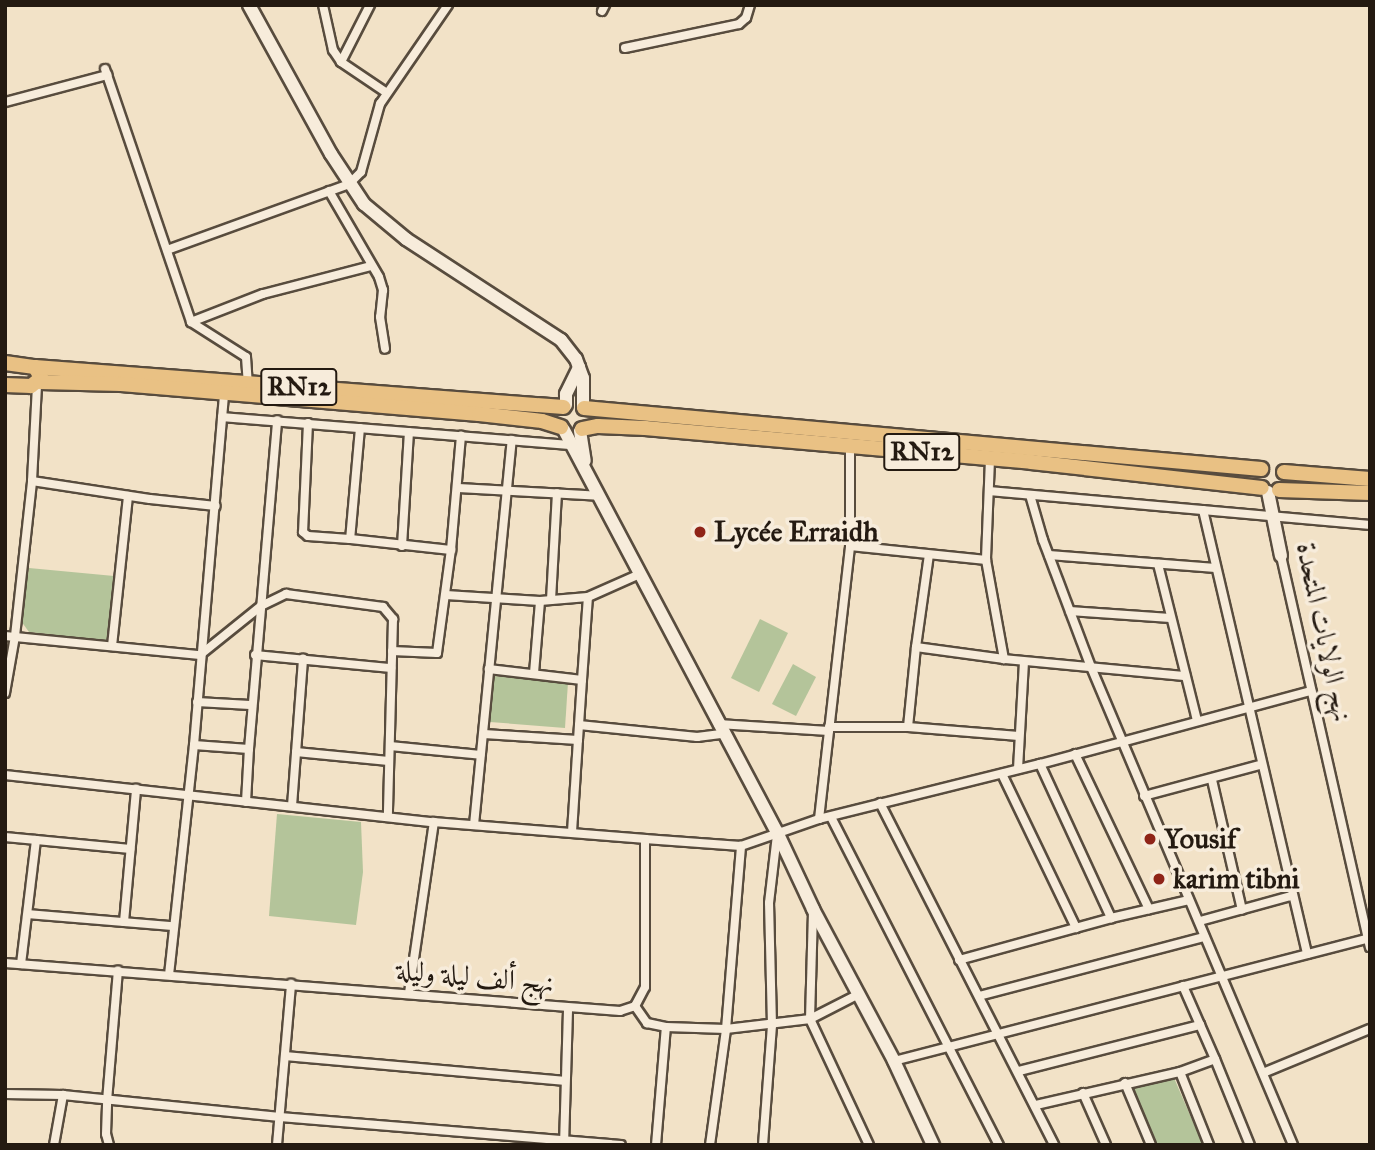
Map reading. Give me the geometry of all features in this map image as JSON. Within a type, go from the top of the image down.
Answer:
[{"type":"highway","name":"RN12","points":[[5,363],[564,406],[574,404],[583,408],[1130,460],[1261,469],[1273,465],[1283,472],[1370,479]]},
{"type":"highway","points":[[35,367],[41,374],[38,383]]},
{"type":"highway","name":"RN12","points":[[5,385],[38,383],[224,392],[479,414],[542,421],[581,430],[598,426],[645,428],[990,459],[1270,490],[1370,493]]},
{"type":"highway","points":[[563,428],[558,414],[564,406]]},
{"type":"highway","points":[[581,430],[587,422],[583,408]]},
{"type":"highway","points":[[1261,469],[1258,477],[1270,490],[1285,480],[1283,472]]},
{"type":"street","points":[[248,5],[349,184],[365,204],[405,239],[561,340],[579,367],[584,388],[583,408]]},
{"type":"street","points":[[323,5],[333,50],[341,62],[387,93]]},
{"type":"street","points":[[341,62],[370,5]]},
{"type":"street","points":[[167,250],[349,184],[361,172],[380,104],[448,5]]},
{"type":"street","points":[[625,48],[739,24],[746,18],[750,5]]},
{"type":"street","points":[[5,102],[106,72],[191,321],[246,357],[248,383]]},
{"type":"street","points":[[329,191],[383,290],[380,317],[385,349]]},
{"type":"street","points":[[191,321],[263,294],[371,265]]},
{"type":"street","points":[[564,406],[566,394],[579,367]]},
{"type":"street","points":[[5,693],[15,636],[32,481],[38,383]]},
{"type":"street","points":[[169,975],[172,926],[194,745],[224,392]]},
{"type":"street","points":[[222,417],[572,444]]},
{"type":"street","points":[[246,802],[250,705],[277,420]]},
{"type":"street","points":[[307,423],[303,531],[308,536],[451,550]]},
{"type":"street","points":[[350,539],[360,428]]},
{"type":"street","points":[[563,428],[720,729],[777,832],[813,909],[894,1060],[933,1145]]},
{"type":"street","points":[[581,430],[586,468]]},
{"type":"street","points":[[402,546],[409,432]]},
{"type":"street","points":[[392,651],[436,654],[446,595],[461,436]]},
{"type":"street","points":[[474,825],[512,440]]},
{"type":"street","points":[[819,819],[850,546],[850,447]]},
{"type":"street","points":[[990,459],[986,560],[1004,659]]},
{"type":"street","points":[[32,481],[216,506]]},
{"type":"street","points":[[458,488],[599,496]]},
{"type":"street","name":"نهج الولايات المتحدة","points":[[1270,490],[1281,556],[1369,943]]},
{"type":"street","points":[[989,491],[1370,525]]},
{"type":"street","points":[[551,600],[557,494]]},
{"type":"street","points":[[1030,495],[1049,555],[1091,667],[1293,1145]]},
{"type":"street","points":[[112,646],[128,496]]},
{"type":"street","points":[[1202,510],[1246,707],[1307,954]]},
{"type":"street","points":[[850,546],[986,560]]},
{"type":"street","points":[[908,727],[929,555]]},
{"type":"street","points":[[1049,555],[1214,568]]},
{"type":"street","points":[[1158,564],[1196,720]]},
{"type":"street","points":[[446,595],[540,601],[588,597],[640,574]]},
{"type":"street","points":[[5,636],[200,655],[261,606],[286,594],[383,607],[393,620],[388,816]]},
{"type":"street","points":[[572,832],[588,597]]},
{"type":"street","points":[[534,673],[540,601]]},
{"type":"street","points":[[1070,611],[1170,618]]},
{"type":"street","points":[[916,647],[1024,662],[1185,676]]},
{"type":"street","points":[[255,655],[391,667]]},
{"type":"street","points":[[292,806],[303,658]]},
{"type":"street","points":[[1017,769],[1024,662]]},
{"type":"street","points":[[489,669],[582,680]]},
{"type":"street","points":[[5,775],[434,822],[741,846],[819,819],[1002,774],[1311,691]]},
{"type":"street","points":[[197,702],[250,705]]},
{"type":"street","points":[[579,725],[696,737],[720,729],[908,727],[1018,736]]},
{"type":"street","points":[[484,734],[578,740]]},
{"type":"street","points":[[194,745],[249,749]]},
{"type":"street","points":[[390,746],[481,755]]},
{"type":"street","points":[[296,752],[389,761]]},
{"type":"street","points":[[1075,754],[1149,909]]},
{"type":"street","points":[[1040,764],[1111,918]]},
{"type":"street","points":[[1144,796],[1260,765]]},
{"type":"street","points":[[1002,774],[1076,928]]},
{"type":"street","points":[[1212,780],[1242,910]]},
{"type":"street","points":[[124,922],[136,789]]},
{"type":"street","points":[[880,803],[1055,1145]]},
{"type":"street","points":[[831,817],[999,1145]]},
{"type":"street","points":[[409,993],[434,822]]},
{"type":"street","points":[[763,1145],[772,1025],[769,903],[777,832]]},
{"type":"street","points":[[5,837],[130,849]]},
{"type":"street","points":[[645,839],[645,987],[635,1006],[647,1023],[666,1027],[726,1029],[772,1025],[810,1019],[858,995]]},
{"type":"street","points":[[21,964],[36,840]]},
{"type":"street","points":[[710,1145],[726,1029],[741,846]]},
{"type":"street","points":[[1200,921],[1291,896]]},
{"type":"street","points":[[959,960],[1111,918],[1189,901]]},
{"type":"street","points":[[813,909],[810,1019],[869,1145]]},
{"type":"street","points":[[28,914],[172,926]]},
{"type":"street","points":[[979,996],[1205,937]]},
{"type":"street","points":[[894,1060],[1001,1035],[1307,954],[1369,943]]},
{"type":"street","name":"نهج ألف ليلة وليلة","points":[[5,963],[409,993],[568,1008],[620,1011],[635,1006]]},
{"type":"street","points":[[108,1145],[107,1101],[118,970]]},
{"type":"street","points":[[277,1145],[291,984]]},
{"type":"street","points":[[1183,986],[1250,1145]]},
{"type":"street","points":[[564,1141],[568,1008]]},
{"type":"street","points":[[1018,1071],[1200,1025]]},
{"type":"street","points":[[656,1145],[666,1027]]},
{"type":"street","points":[[1263,1073],[1370,1029]]},
{"type":"street","points":[[286,1056],[565,1081]]},
{"type":"street","points":[[1036,1105],[1180,1072],[1215,1059]]},
{"type":"street","points":[[1180,1072],[1209,1145]]},
{"type":"street","points":[[1125,1083],[1151,1145]]},
{"type":"street","points":[[1083,1093],[1106,1145]]},
{"type":"street","points":[[5,1094],[62,1095],[280,1117],[621,1145]]},
{"type":"street","points":[[54,1145],[62,1095]]},
{"type":"green space","points":[[29,568],[114,576],[109,641],[29,632],[21,621]]},
{"type":"green space","points":[[760,619],[788,633],[759,692],[731,678]]},
{"type":"green space","points":[[793,664],[816,677],[796,716],[772,704]]},
{"type":"green space","points":[[493,676],[568,682],[565,728],[490,722]]},
{"type":"green space","points":[[277,814],[361,822],[363,872],[356,925],[269,916]]},
{"type":"green space","points":[[1174,1078],[1203,1145],[1156,1145],[1132,1092],[1134,1086]]},
{"type":"place","name":"Lycée Erraidh","points":[[700,532]]},
{"type":"place","name":"Yousif","points":[[1150,839]]},
{"type":"place","name":"karim tibni","points":[[1159,879]]}]
